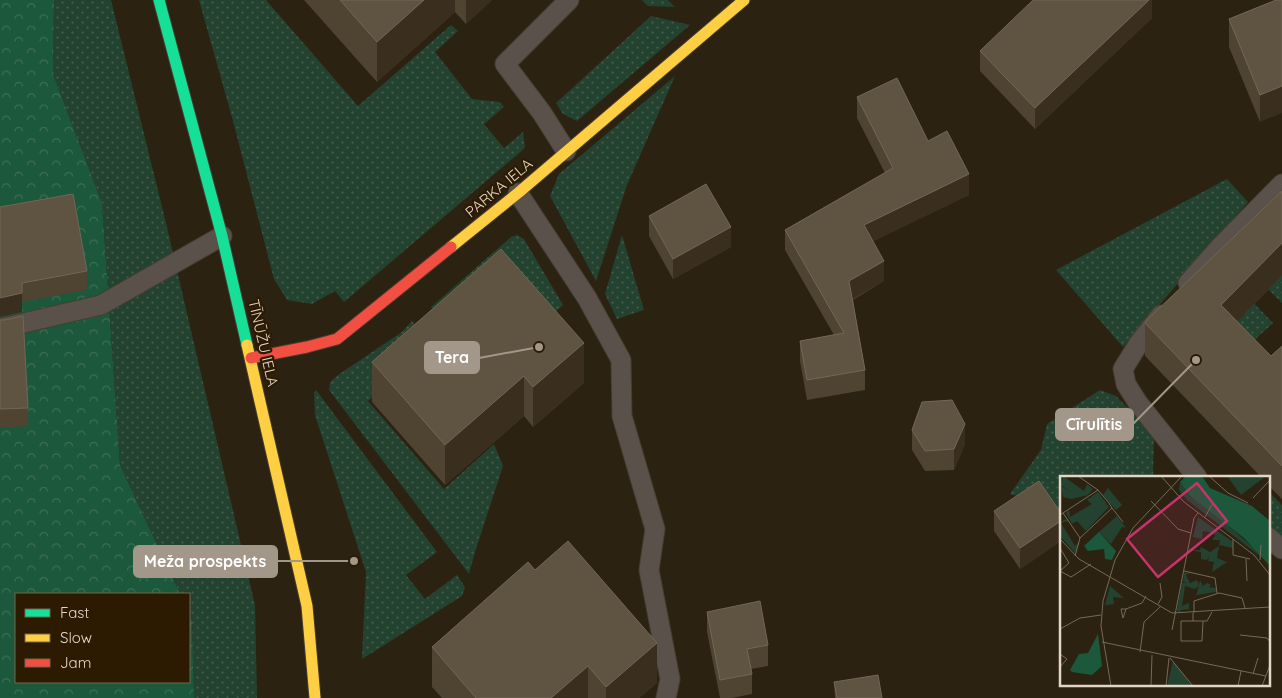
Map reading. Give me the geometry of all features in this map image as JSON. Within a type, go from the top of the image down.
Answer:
[{"type":"main road","name":"TĪNŪŽU IELA","points":[[159,0],[222,236],[307,606],[315,698]]},
{"type":"main road","name":"PARKA IELA","points":[[251,358],[337,339],[518,193],[744,0]]},
{"type":"lane","points":[[566,151],[542,113],[504,64],[569,0]]},
{"type":"lane","points":[[1196,476],[1138,403],[1126,384],[1123,368],[1154,323],[1220,247],[1282,184]]},
{"type":"lane","points":[[518,193],[587,298],[621,360],[622,416],[654,529],[649,570],[670,679],[666,698]]},
{"type":"lane","points":[[2,328],[101,305],[222,236]]},
{"type":"lane","points":[[1270,539],[1282,548]]},
{"type":"green space","points":[[0,0],[54,0],[53,74],[102,203],[120,465],[180,593],[15,593],[15,683],[190,683],[190,616],[192,620],[194,698],[0,698]]},
{"type":"green space","points":[[54,0],[111,0],[165,219],[255,605],[257,698],[194,698],[190,593],[180,593],[120,465],[102,203],[53,74]]},
{"type":"green space","points":[[199,0],[266,0],[358,106],[451,25],[458,31],[435,52],[472,99],[500,102],[504,107],[484,124],[504,148],[523,132],[525,148],[344,302],[335,291],[312,304],[287,300],[274,279]]},
{"type":"green space","points":[[642,0],[668,0],[675,7],[648,6]]},
{"type":"green space","points":[[651,16],[690,25],[577,121],[563,114],[556,103]]},
{"type":"green space","points":[[675,76],[627,185],[596,281],[550,196],[559,174]]},
{"type":"green space","points":[[1227,179],[1248,202],[1123,347],[1056,270]]},
{"type":"green space","points":[[517,235],[524,239],[563,305],[549,317],[450,331],[431,307],[511,237]]},
{"type":"green space","points":[[622,235],[644,310],[617,319],[605,294]]},
{"type":"green space","points":[[1255,276],[1282,276],[1282,303]]},
{"type":"green space","points":[[1241,290],[1273,323],[1238,355],[1221,337],[1245,314],[1231,299]]},
{"type":"green space","points":[[412,321],[430,346],[368,401],[444,489],[494,444],[503,466],[469,574],[329,390],[330,382],[338,375],[402,332]]},
{"type":"green space","points":[[316,390],[437,552],[406,575],[425,599],[457,575],[465,587],[462,596],[362,659],[366,572],[315,415],[314,392]]},
{"type":"green space","points":[[1100,390],[1116,396],[1154,435],[1153,476],[1060,476],[1060,512],[1055,506],[1010,494],[1041,450],[1047,424]]},
{"type":"green space","points":[[1270,493],[1282,505],[1282,537],[1270,529]]},
{"type":"building","points":[[340,0],[424,0],[377,42]]},
{"type":"building","points":[[1033,0],[1149,0],[1035,108],[980,51]]},
{"type":"building","points":[[1276,0],[1282,0],[1282,86],[1260,95],[1229,19]]},
{"type":"building","points":[[897,78],[928,141],[947,131],[969,174],[864,225],[884,261],[849,281],[865,370],[807,380],[800,341],[844,333],[785,230],[893,168],[857,97]]},
{"type":"building","points":[[706,184],[731,227],[673,259],[649,216]]},
{"type":"building","points":[[1282,191],[1282,243],[1221,305],[1271,356],[1282,346],[1282,466],[1145,323]]},
{"type":"building","points":[[73,194],[87,271],[22,283],[22,293],[0,298],[0,207]]},
{"type":"building","points":[[501,249],[584,343],[533,387],[524,376],[445,445],[372,362]]},
{"type":"building","points":[[23,316],[28,408],[0,409],[0,320]]},
{"type":"building","points":[[952,400],[965,424],[954,449],[925,451],[912,430],[922,402]]},
{"type":"building","points":[[1039,481],[1060,512],[1060,522],[1020,548],[994,511]]},
{"type":"building","points":[[568,541],[657,643],[606,687],[588,666],[551,698],[476,698],[432,647],[528,562],[535,570]]},
{"type":"building","points":[[760,601],[768,645],[747,649],[752,674],[720,680],[707,612]]},
{"type":"building","points":[[878,675],[882,698],[837,698],[834,682]]},
{"type":"traffic: fast","points":[[159,0],[222,236],[247,345]]},
{"type":"traffic: slow","points":[[451,247],[518,193],[744,0]]},
{"type":"traffic: slow","points":[[247,345],[307,606],[315,698]]},
{"type":"traffic: jam","points":[[251,358],[337,339],[451,247]]},
{"type":"place","name":"Tera","points":[[539,347]]},
{"type":"place","name":"Cīrulītis","points":[[1196,360]]},
{"type":"place","name":"Meža prospekts","points":[[354,561]]}]
